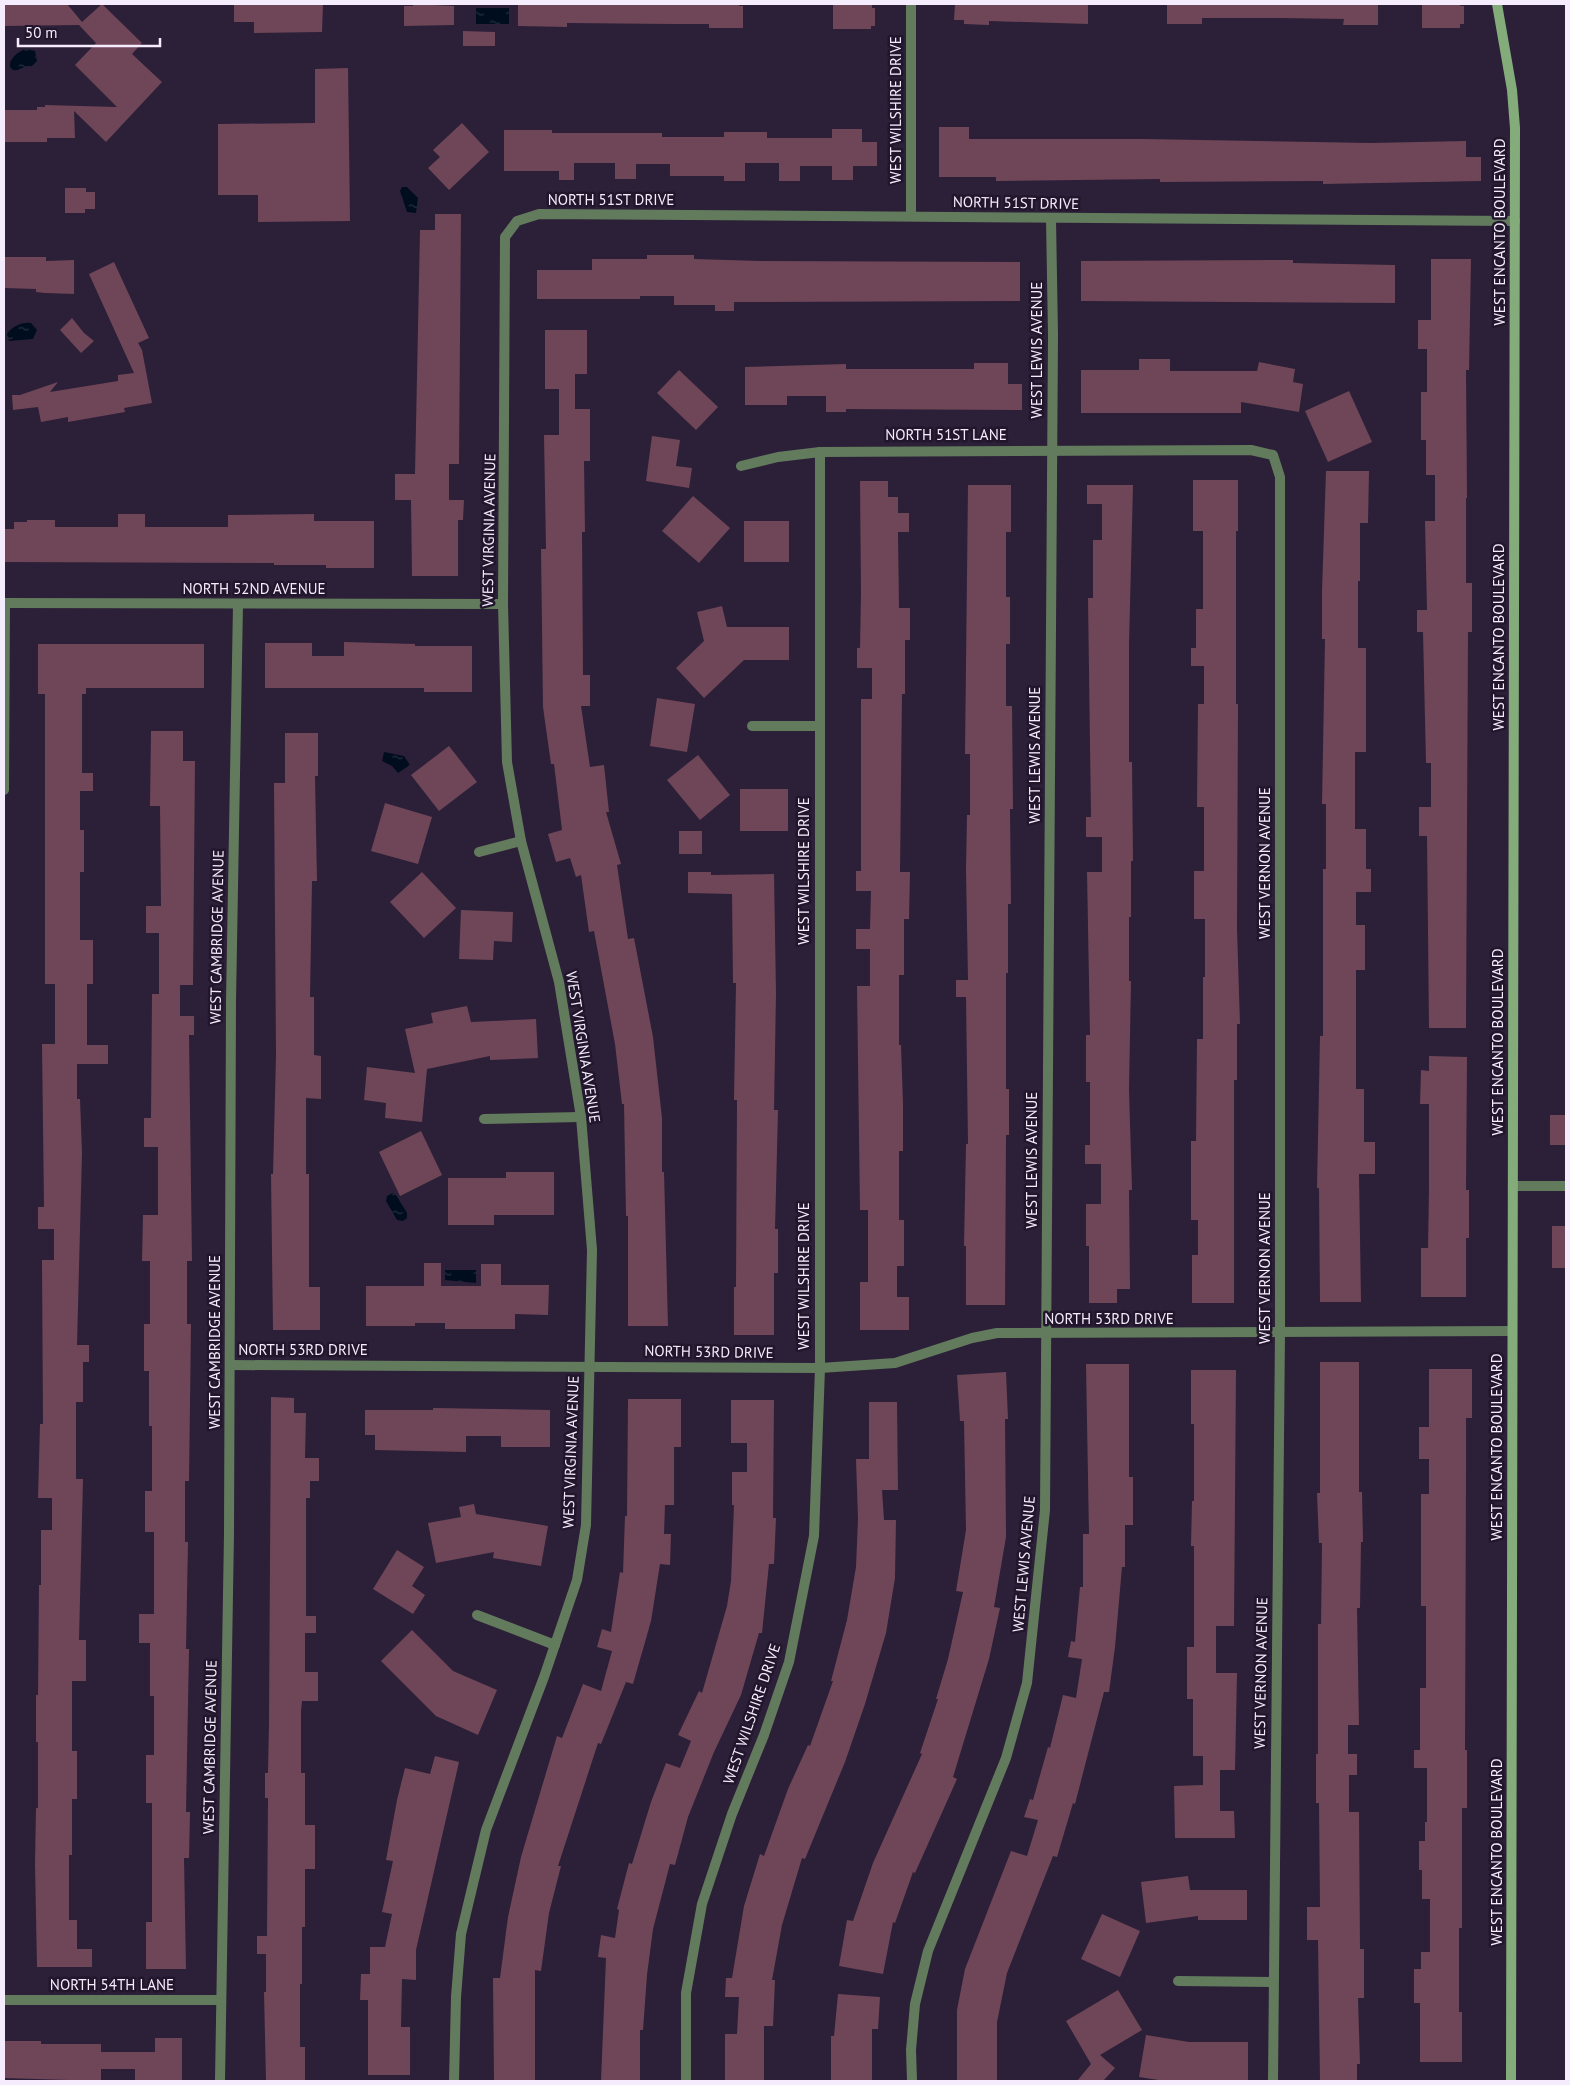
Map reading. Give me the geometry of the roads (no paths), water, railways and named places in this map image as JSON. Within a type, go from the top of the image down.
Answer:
[{"type":"street","name":"WEST WILSHIRE DRIVE","points":[[911,4],[911,216]]},
{"type":"street","name":"WEST ENCANTO BOULEVARD","points":[[1497,4],[1514,115],[1515,221],[1511,2081]]},
{"type":"street","name":"NORTH 51ST DRIVE","points":[[517,221],[539,214],[911,216],[1287,222],[1515,221]]},
{"type":"street","name":"WEST LEWIS AVENUE","points":[[912,2081],[911,2050],[916,2004],[928,1951],[1006,1758],[1027,1683],[1045,1510],[1052,450],[1051,219]]},
{"type":"street","name":"WEST VIRGINIA AVENUE","points":[[454,2081],[456,1997],[461,1934],[470,1896],[486,1830],[555,1645],[577,1580],[586,1526],[592,1250],[581,1117],[559,982],[521,841],[507,762],[503,604],[504,256],[505,237],[517,221]]},
{"type":"street","name":"NORTH 51ST LANE","points":[[741,466],[778,457],[820,452],[1251,450],[1273,455]]},
{"type":"street","name":"WEST WILSHIRE DRIVE","points":[[686,2081],[686,1993],[702,1904],[732,1814],[764,1735],[789,1662],[814,1536],[820,1368],[820,452]]},
{"type":"street","name":"WEST VERNON AVENUE","points":[[1273,455],[1280,477],[1280,1332],[1273,2081]]},
{"type":"street","points":[[4,603],[4,790]]},
{"type":"street","name":"NORTH 52ND AVENUE","points":[[4,603],[503,604]]},
{"type":"street","name":"WEST CAMBRIDGE AVENUE","points":[[220,2081],[230,1365],[231,1001],[238,604]]},
{"type":"street","points":[[752,726],[820,726]]},
{"type":"street","points":[[479,852],[521,841]]},
{"type":"street","points":[[484,1119],[581,1117]]},
{"type":"street","points":[[1513,1186],[1566,1186]]},
{"type":"street","name":"NORTH 53RD DRIVE","points":[[230,1365],[820,1368],[895,1363],[972,1338],[996,1333],[1512,1331]]},
{"type":"street","points":[[477,1614],[555,1645]]},
{"type":"street","points":[[1178,1981],[1273,1982]]},
{"type":"street","name":"NORTH 54TH LANE","points":[[4,2000],[221,2000]]},
{"type":"water","points":[[476,8],[509,8],[509,24],[476,24]]},
{"type":"water","points":[[25,49],[35,51],[37,61],[32,66],[13,70],[10,67],[12,58]]},
{"type":"water","points":[[402,187],[407,187],[418,198],[416,213],[407,212],[400,191]]},
{"type":"water","points":[[31,323],[37,330],[33,339],[9,341],[7,334],[12,329],[21,324]]},
{"type":"water","points":[[384,752],[404,756],[410,765],[398,773],[392,766],[382,761]]},
{"type":"water","points":[[393,1193],[407,1213],[407,1218],[403,1221],[397,1220],[386,1201],[387,1196]]},
{"type":"water","points":[[445,1270],[476,1270],[476,1283],[445,1280]]}]
